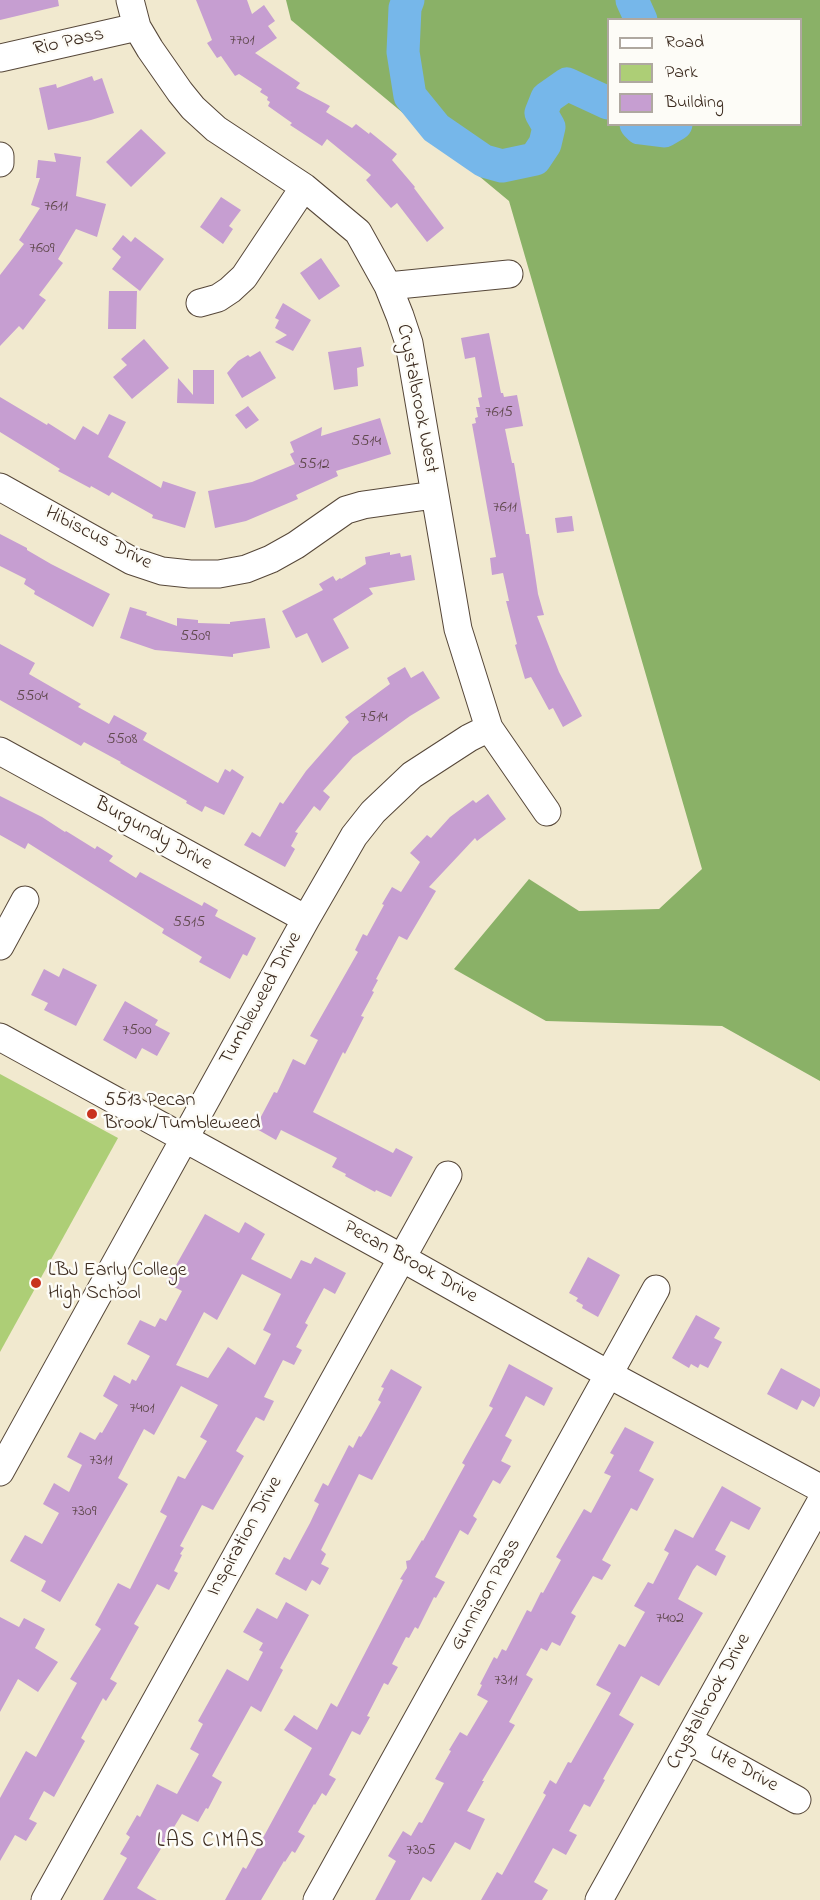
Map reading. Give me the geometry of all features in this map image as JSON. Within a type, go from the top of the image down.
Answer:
[{"type":"street","name":"Crystalbrook West","points":[[130,0],[137,27],[163,68],[193,108],[216,129],[304,187],[358,232],[388,286],[409,344],[458,629],[489,729],[547,812]]},
{"type":"street","name":"Rio Pass","points":[[0,58],[137,27]]},
{"type":"street","points":[[0,156],[0,163]]},
{"type":"street","points":[[200,303],[218,298],[244,277],[304,187]]},
{"type":"street","points":[[388,286],[509,274]]},
{"type":"street","name":"Hibiscus Drive","points":[[0,487],[132,561],[162,571],[190,574],[219,574],[246,569],[271,559],[296,545],[329,521],[354,508],[434,495]]},
{"type":"street","name":"Tumbleweed Drive","points":[[0,1472],[354,836],[391,793],[420,769],[469,738],[489,729]]},
{"type":"street","name":"Burgundy Drive","points":[[0,751],[306,919]]},
{"type":"street","points":[[0,946],[25,900]]},
{"type":"street","name":"Pecan Brook Drive","points":[[0,1037],[608,1374],[820,1488]]},
{"type":"street","name":"Inspiration Drive","points":[[45,1900],[448,1175]]},
{"type":"street","name":"Gunnison Pass","points":[[317,1900],[656,1289]]},
{"type":"street","name":"Crystalbrook Drive","points":[[599,1900],[820,1503]]},
{"type":"street","name":"Ute Drive","points":[[688,1740],[797,1800]]},
{"type":"green space","points":[[286,0],[820,0],[820,1081],[722,1026],[546,1021],[454,969],[529,879],[579,911],[659,909],[702,869],[509,201],[291,20]]},
{"type":"green space","name":"LBJ Early College High School","points":[[0,1074],[118,1138],[0,1352]]},
{"type":"building","points":[[0,0],[58,0],[59,6],[0,20]]},
{"type":"building","points":[[196,0],[247,0],[252,14],[264,5],[275,21],[268,26],[277,38],[255,53],[300,83],[296,88],[330,106],[326,112],[352,128],[356,124],[369,134],[370,132],[397,154],[392,160],[415,187],[444,228],[427,242],[397,203],[391,208],[366,180],[371,175],[327,139],[322,146],[290,125],[292,123],[268,106],[270,102],[267,100],[268,97],[260,92],[262,89],[239,74],[235,76],[221,56],[217,58],[207,43],[212,40]]},
{"type":"building","points":[[92,76],[94,81],[102,78],[114,113],[48,130],[39,88],[56,84],[57,88]]},
{"type":"building","points":[[141,129],[166,153],[131,187],[106,162]]},
{"type":"building","points":[[54,153],[81,157],[76,196],[106,204],[97,237],[76,229],[58,259],[63,263],[39,295],[46,300],[23,330],[19,326],[0,346],[0,275],[24,244],[19,240],[40,208],[31,205],[40,178],[36,178],[38,160],[56,162]]},
{"type":"building","points":[[221,197],[241,210],[229,226],[233,229],[223,244],[200,227]]},
{"type":"building","points":[[123,235],[131,242],[135,237],[164,259],[140,291],[112,269],[121,257],[112,249]]},
{"type":"building","points":[[321,258],[340,286],[319,300],[300,273]]},
{"type":"building","points":[[109,291],[137,291],[136,329],[108,329]]},
{"type":"building","points":[[283,303],[311,320],[293,351],[275,342],[287,335],[275,328],[279,320],[275,318]]},
{"type":"building","points":[[489,333],[501,393],[504,397],[517,395],[523,426],[505,429],[512,463],[514,463],[526,534],[529,534],[538,594],[544,615],[537,616],[559,672],[582,716],[563,727],[553,708],[549,710],[531,677],[525,679],[515,645],[517,644],[506,601],[509,601],[503,573],[492,575],[490,558],[496,557],[472,424],[476,423],[475,418],[478,417],[476,407],[480,407],[478,398],[482,397],[475,357],[465,359],[461,338]]},
{"type":"building","points":[[144,339],[169,368],[132,399],[113,377],[127,365],[121,359]]},
{"type":"building","points":[[361,347],[364,366],[357,368],[358,386],[334,390],[328,352]]},
{"type":"building","points":[[260,351],[276,378],[242,398],[227,373],[238,361]]},
{"type":"building","points":[[193,370],[214,370],[214,404],[177,403],[178,378],[193,395]]},
{"type":"building","points":[[0,397],[75,440],[83,426],[98,435],[109,414],[126,422],[108,457],[161,488],[163,481],[196,492],[185,528],[152,518],[153,515],[112,492],[109,496],[91,486],[90,488],[58,471],[60,469],[0,432]]},
{"type":"building","points":[[248,406],[259,420],[246,429],[235,415]]},
{"type":"building","points":[[380,418],[391,454],[336,471],[338,476],[296,495],[298,499],[246,521],[215,528],[208,491],[252,482],[295,464],[290,454],[294,452],[290,442],[322,427],[321,436]]},
{"type":"building","points":[[572,516],[574,531],[557,533],[555,518]]},
{"type":"building","points":[[0,534],[51,564],[110,594],[93,627],[34,594],[35,591],[24,584],[26,579],[0,566]]},
{"type":"building","points":[[390,552],[390,555],[400,553],[401,557],[411,555],[415,580],[369,588],[373,594],[333,619],[349,648],[322,663],[307,633],[296,638],[282,611],[323,590],[319,584],[333,576],[336,581],[366,564],[365,557]]},
{"type":"building","points":[[130,607],[177,626],[177,618],[198,620],[198,623],[230,624],[230,622],[265,618],[270,648],[233,654],[233,657],[155,650],[120,638]]},
{"type":"building","points":[[0,644],[35,663],[29,674],[81,704],[78,707],[109,724],[114,715],[147,733],[143,740],[218,783],[225,769],[230,772],[232,769],[244,777],[224,815],[205,806],[202,812],[121,762],[84,742],[81,746],[0,700]]},
{"type":"building","points":[[405,667],[411,678],[423,671],[440,698],[410,716],[353,757],[323,791],[330,797],[320,811],[314,806],[295,832],[298,833],[291,846],[295,849],[285,867],[244,845],[252,832],[260,837],[280,802],[283,804],[306,771],[349,722],[345,717],[390,684],[387,678]]},
{"type":"building","points":[[488,794],[506,819],[477,841],[475,838],[429,887],[436,891],[407,940],[399,936],[376,979],[378,980],[372,991],[374,992],[361,1016],[364,1017],[345,1054],[343,1052],[313,1112],[393,1153],[396,1148],[413,1157],[391,1197],[376,1190],[375,1192],[332,1167],[337,1158],[281,1130],[276,1140],[255,1128],[274,1092],[277,1093],[293,1059],[305,1065],[318,1040],[310,1036],[358,952],[355,950],[363,934],[367,936],[392,887],[401,892],[420,862],[410,853],[427,835],[431,838],[450,817],[473,800],[476,803]]},
{"type":"building","points":[[0,796],[42,817],[95,849],[97,846],[113,856],[109,861],[136,878],[140,872],[202,906],[204,902],[218,910],[215,916],[256,938],[247,956],[243,954],[230,979],[199,962],[202,957],[162,933],[164,929],[28,843],[25,849],[0,835]]},
{"type":"building","points":[[63,968],[97,985],[76,1026],[44,1010],[48,1003],[31,995],[44,969],[59,977]]},
{"type":"building","points":[[125,1001],[158,1020],[155,1025],[170,1033],[157,1056],[142,1048],[136,1059],[103,1040]]},
{"type":"building","points":[[205,1214],[239,1233],[245,1222],[265,1234],[251,1259],[291,1279],[301,1260],[311,1264],[315,1257],[346,1273],[335,1294],[324,1288],[305,1323],[308,1325],[296,1347],[302,1350],[294,1365],[283,1360],[264,1397],[274,1401],[264,1421],[256,1417],[236,1451],[244,1456],[213,1510],[202,1505],[180,1546],[184,1548],[174,1571],[178,1573],[169,1590],[157,1584],[134,1624],[139,1627],[110,1679],[117,1683],[106,1701],[103,1698],[81,1738],[85,1741],[54,1797],[44,1791],[29,1819],[37,1823],[26,1841],[15,1835],[0,1861],[0,1798],[26,1751],[36,1757],[77,1683],[70,1679],[101,1629],[95,1625],[118,1583],[130,1589],[167,1516],[160,1512],[178,1476],[185,1479],[207,1441],[200,1437],[218,1405],[181,1386],[154,1435],[144,1429],[118,1478],[128,1484],[60,1602],[41,1591],[46,1581],[10,1561],[25,1535],[42,1544],[59,1513],[43,1504],[54,1483],[69,1492],[82,1465],[67,1457],[80,1432],[95,1440],[100,1432],[102,1433],[118,1405],[103,1396],[114,1375],[130,1384],[132,1379],[136,1381],[150,1356],[127,1344],[140,1320],[155,1327],[160,1318],[166,1321],[182,1291],[166,1283]],"holes":[[[242,1274],[281,1294],[263,1330],[271,1334],[255,1365],[228,1347],[208,1378],[176,1365],[204,1312],[217,1320]]]},
{"type":"building","points":[[588,1257],[620,1275],[598,1317],[582,1308],[583,1305],[576,1301],[578,1298],[569,1293]]},
{"type":"building","points":[[696,1315],[720,1328],[714,1338],[722,1342],[708,1368],[700,1364],[698,1368],[691,1364],[689,1368],[672,1358]]},
{"type":"building","points":[[509,1364],[553,1388],[544,1406],[526,1396],[505,1436],[512,1440],[501,1461],[511,1466],[500,1484],[493,1480],[473,1516],[477,1519],[468,1535],[460,1530],[435,1577],[445,1582],[436,1598],[434,1597],[418,1629],[415,1627],[409,1638],[406,1637],[392,1664],[398,1667],[388,1685],[384,1683],[360,1735],[352,1731],[329,1775],[336,1779],[326,1796],[322,1793],[314,1804],[298,1832],[305,1836],[295,1853],[292,1851],[284,1861],[261,1900],[225,1900],[243,1867],[246,1869],[312,1748],[284,1730],[294,1715],[317,1730],[331,1703],[337,1707],[403,1580],[400,1579],[407,1568],[406,1561],[410,1560],[423,1541],[465,1465],[462,1463],[493,1408],[489,1406]]},
{"type":"building","points":[[781,1368],[820,1389],[820,1396],[814,1407],[802,1400],[797,1410],[767,1394]]},
{"type":"building","points":[[391,1369],[422,1387],[372,1480],[359,1474],[321,1550],[326,1554],[321,1564],[329,1568],[320,1585],[312,1580],[306,1591],[275,1574],[284,1557],[290,1560],[310,1523],[319,1504],[314,1501],[323,1483],[328,1486],[349,1445],[353,1448],[359,1436],[361,1437],[366,1429],[381,1402],[378,1400],[384,1388],[381,1387]]},
{"type":"building","points":[[625,1427],[654,1442],[639,1471],[654,1479],[637,1511],[631,1508],[602,1560],[611,1565],[602,1580],[593,1576],[571,1613],[576,1616],[560,1646],[552,1642],[547,1651],[541,1648],[526,1675],[533,1679],[509,1722],[515,1725],[467,1811],[485,1819],[470,1850],[455,1842],[431,1882],[423,1877],[410,1900],[375,1900],[396,1861],[388,1856],[403,1831],[411,1836],[419,1822],[422,1823],[444,1783],[435,1779],[451,1751],[449,1750],[460,1732],[467,1736],[488,1701],[477,1695],[494,1657],[497,1659],[502,1649],[506,1651],[527,1610],[531,1612],[541,1592],[543,1593],[561,1560],[556,1557],[584,1509],[591,1513],[611,1476],[604,1473],[614,1455],[610,1453]]},
{"type":"building","points":[[722,1486],[761,1508],[749,1530],[731,1521],[715,1550],[726,1556],[716,1576],[697,1565],[693,1570],[678,1599],[703,1613],[659,1686],[641,1676],[619,1715],[634,1724],[590,1807],[584,1804],[569,1831],[577,1835],[566,1855],[553,1848],[534,1882],[548,1890],[542,1900],[481,1900],[497,1872],[502,1875],[546,1795],[543,1793],[550,1780],[556,1784],[568,1762],[571,1763],[611,1693],[596,1685],[619,1644],[625,1647],[645,1612],[634,1606],[648,1582],[653,1584],[669,1553],[664,1550],[675,1529],[693,1538]]},
{"type":"building","points":[[286,1602],[309,1615],[280,1668],[283,1670],[261,1712],[251,1706],[212,1776],[222,1782],[208,1809],[206,1808],[198,1822],[182,1814],[137,1888],[157,1900],[103,1900],[127,1858],[120,1854],[130,1837],[126,1834],[137,1815],[140,1817],[157,1784],[177,1794],[199,1754],[190,1749],[203,1724],[198,1721],[227,1669],[248,1681],[263,1652],[259,1650],[263,1643],[243,1632],[257,1608],[277,1619]]},
{"type":"building","points":[[0,1617],[19,1627],[24,1618],[45,1629],[35,1648],[58,1662],[38,1692],[18,1679],[0,1712]]},
{"type":"waterway","points":[[408,0],[405,8],[403,52],[410,96],[436,128],[484,161],[502,166],[535,159],[545,144],[549,127],[541,113],[547,98],[567,84],[607,103]]},
{"type":"waterway","points":[[632,0],[640,18]]},
{"type":"waterway","points":[[638,126],[664,131],[673,126]]},
{"type":"place","name":"5513 Pecan Brook/Tumbleweed","points":[[92,1114]]},
{"type":"place","name":"LBJ Early College High School","points":[[36,1283]]},
{"type":"district","name":"LAS CIMAS","points":[[211,1843]]}]
